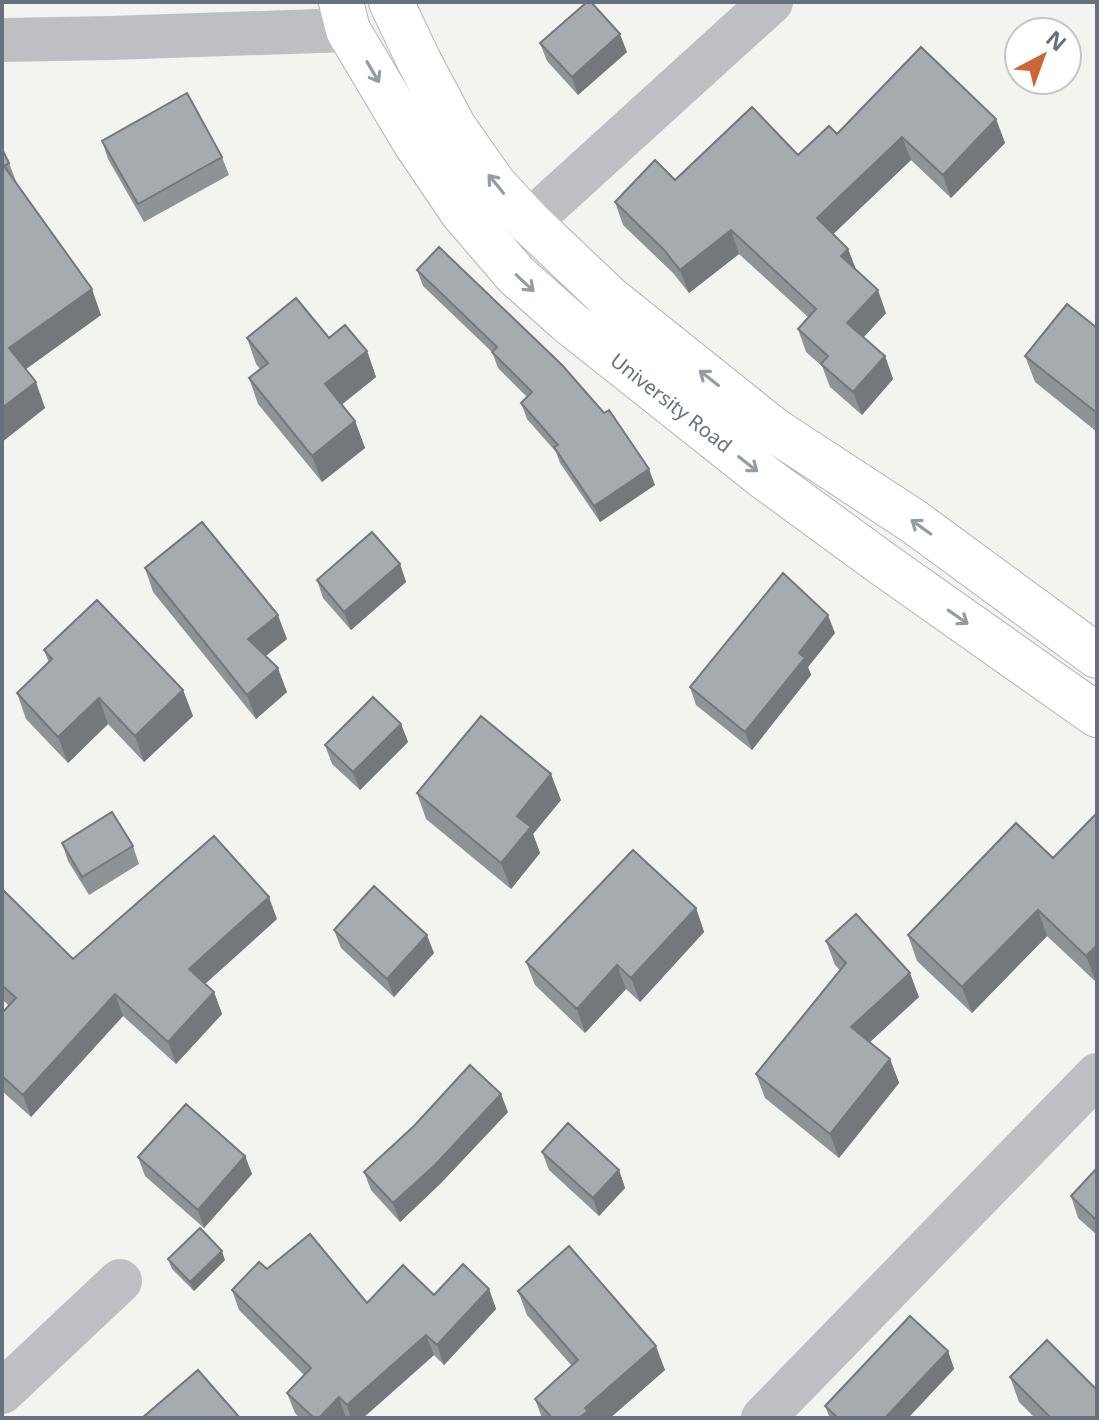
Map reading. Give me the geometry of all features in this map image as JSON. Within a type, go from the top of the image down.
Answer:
[{"type":"main road","points":[[391,2],[454,127],[494,184],[609,298],[774,430],[913,521],[1097,656]]},
{"type":"main road","name":"University Road","points":[[345,16],[414,141],[462,212],[516,275],[570,323],[764,477],[1097,715]]},
{"type":"street","points":[[529,222],[771,2]]},
{"type":"street","points":[[2,40],[111,38],[345,16]]},
{"type":"street","points":[[763,1418],[1097,1075]]},
{"type":"street","points":[[2,1392],[120,1281]]},
{"type":"building","points":[[587,2],[591,2],[620,34],[572,77],[540,43]]},
{"type":"building","points":[[921,47],[996,119],[943,175],[902,137],[817,218],[848,249],[841,256],[878,290],[847,323],[885,356],[853,392],[821,364],[828,356],[798,329],[816,309],[731,230],[680,270],[615,202],[655,160],[675,180],[752,107],[798,155],[829,126],[837,134]]},
{"type":"building","points":[[187,93],[222,157],[138,204],[102,141]]},
{"type":"building","points":[[2,149],[9,163],[4,166],[92,289],[9,348],[36,382],[2,408]]},
{"type":"building","points":[[439,247],[562,365],[604,413],[609,410],[649,469],[594,506],[554,447],[558,445],[521,403],[532,392],[492,352],[497,347],[417,270]]},
{"type":"building","points":[[296,298],[329,338],[345,325],[367,351],[325,384],[355,421],[312,456],[249,378],[268,363],[247,338]]},
{"type":"building","points":[[1067,304],[1097,328],[1097,413],[1025,356]]},
{"type":"building","points":[[202,522],[278,615],[248,639],[278,668],[247,695],[145,568]]},
{"type":"building","points":[[372,532],[400,564],[344,612],[317,580]]},
{"type":"building","points":[[783,573],[828,615],[799,653],[805,658],[745,732],[690,687]]},
{"type":"building","points":[[97,600],[183,690],[135,736],[99,698],[58,737],[17,693],[52,659],[44,650]]},
{"type":"building","points":[[373,697],[401,724],[353,772],[325,745]]},
{"type":"building","points":[[481,716],[551,774],[517,816],[531,827],[501,863],[417,793]]},
{"type":"building","points":[[112,812],[133,846],[82,877],[62,843]]},
{"type":"building","points":[[1095,815],[1097,945],[1086,956],[1038,910],[962,987],[908,935],[1016,823],[1053,858]]},
{"type":"building","points":[[214,836],[269,897],[189,969],[214,992],[168,1042],[115,994],[23,1095],[2,1076],[2,1013],[16,998],[2,985],[2,889],[73,959]]},
{"type":"building","points":[[633,850],[696,908],[631,978],[617,965],[577,1009],[526,962]]},
{"type":"building","points":[[374,886],[427,935],[387,979],[334,930]]},
{"type":"building","points":[[856,914],[910,973],[851,1027],[890,1059],[830,1134],[756,1074],[846,963],[826,941]]},
{"type":"building","points":[[470,1065],[501,1094],[435,1165],[393,1203],[364,1172],[414,1126]]},
{"type":"building","points":[[186,1104],[245,1156],[198,1210],[138,1157]]},
{"type":"building","points":[[568,1123],[619,1170],[593,1198],[542,1152]]},
{"type":"building","points":[[1097,1168],[1097,1221],[1071,1196]]},
{"type":"building","points":[[200,1228],[222,1251],[190,1282],[168,1259]]},
{"type":"building","points":[[310,1234],[367,1303],[403,1265],[434,1295],[463,1264],[489,1289],[437,1345],[426,1335],[347,1405],[339,1397],[319,1418],[314,1418],[287,1393],[311,1368],[232,1290],[259,1262],[267,1269]]},
{"type":"building","points":[[569,1246],[656,1346],[585,1408],[588,1411],[579,1418],[552,1418],[535,1399],[578,1360],[518,1291]]},
{"type":"building","points":[[910,1316],[948,1351],[885,1418],[836,1418],[825,1406]]},
{"type":"building","points":[[1047,1340],[1097,1390],[1097,1418],[1051,1418],[1010,1377]]},
{"type":"building","points":[[198,1370],[240,1418],[142,1418]]}]
